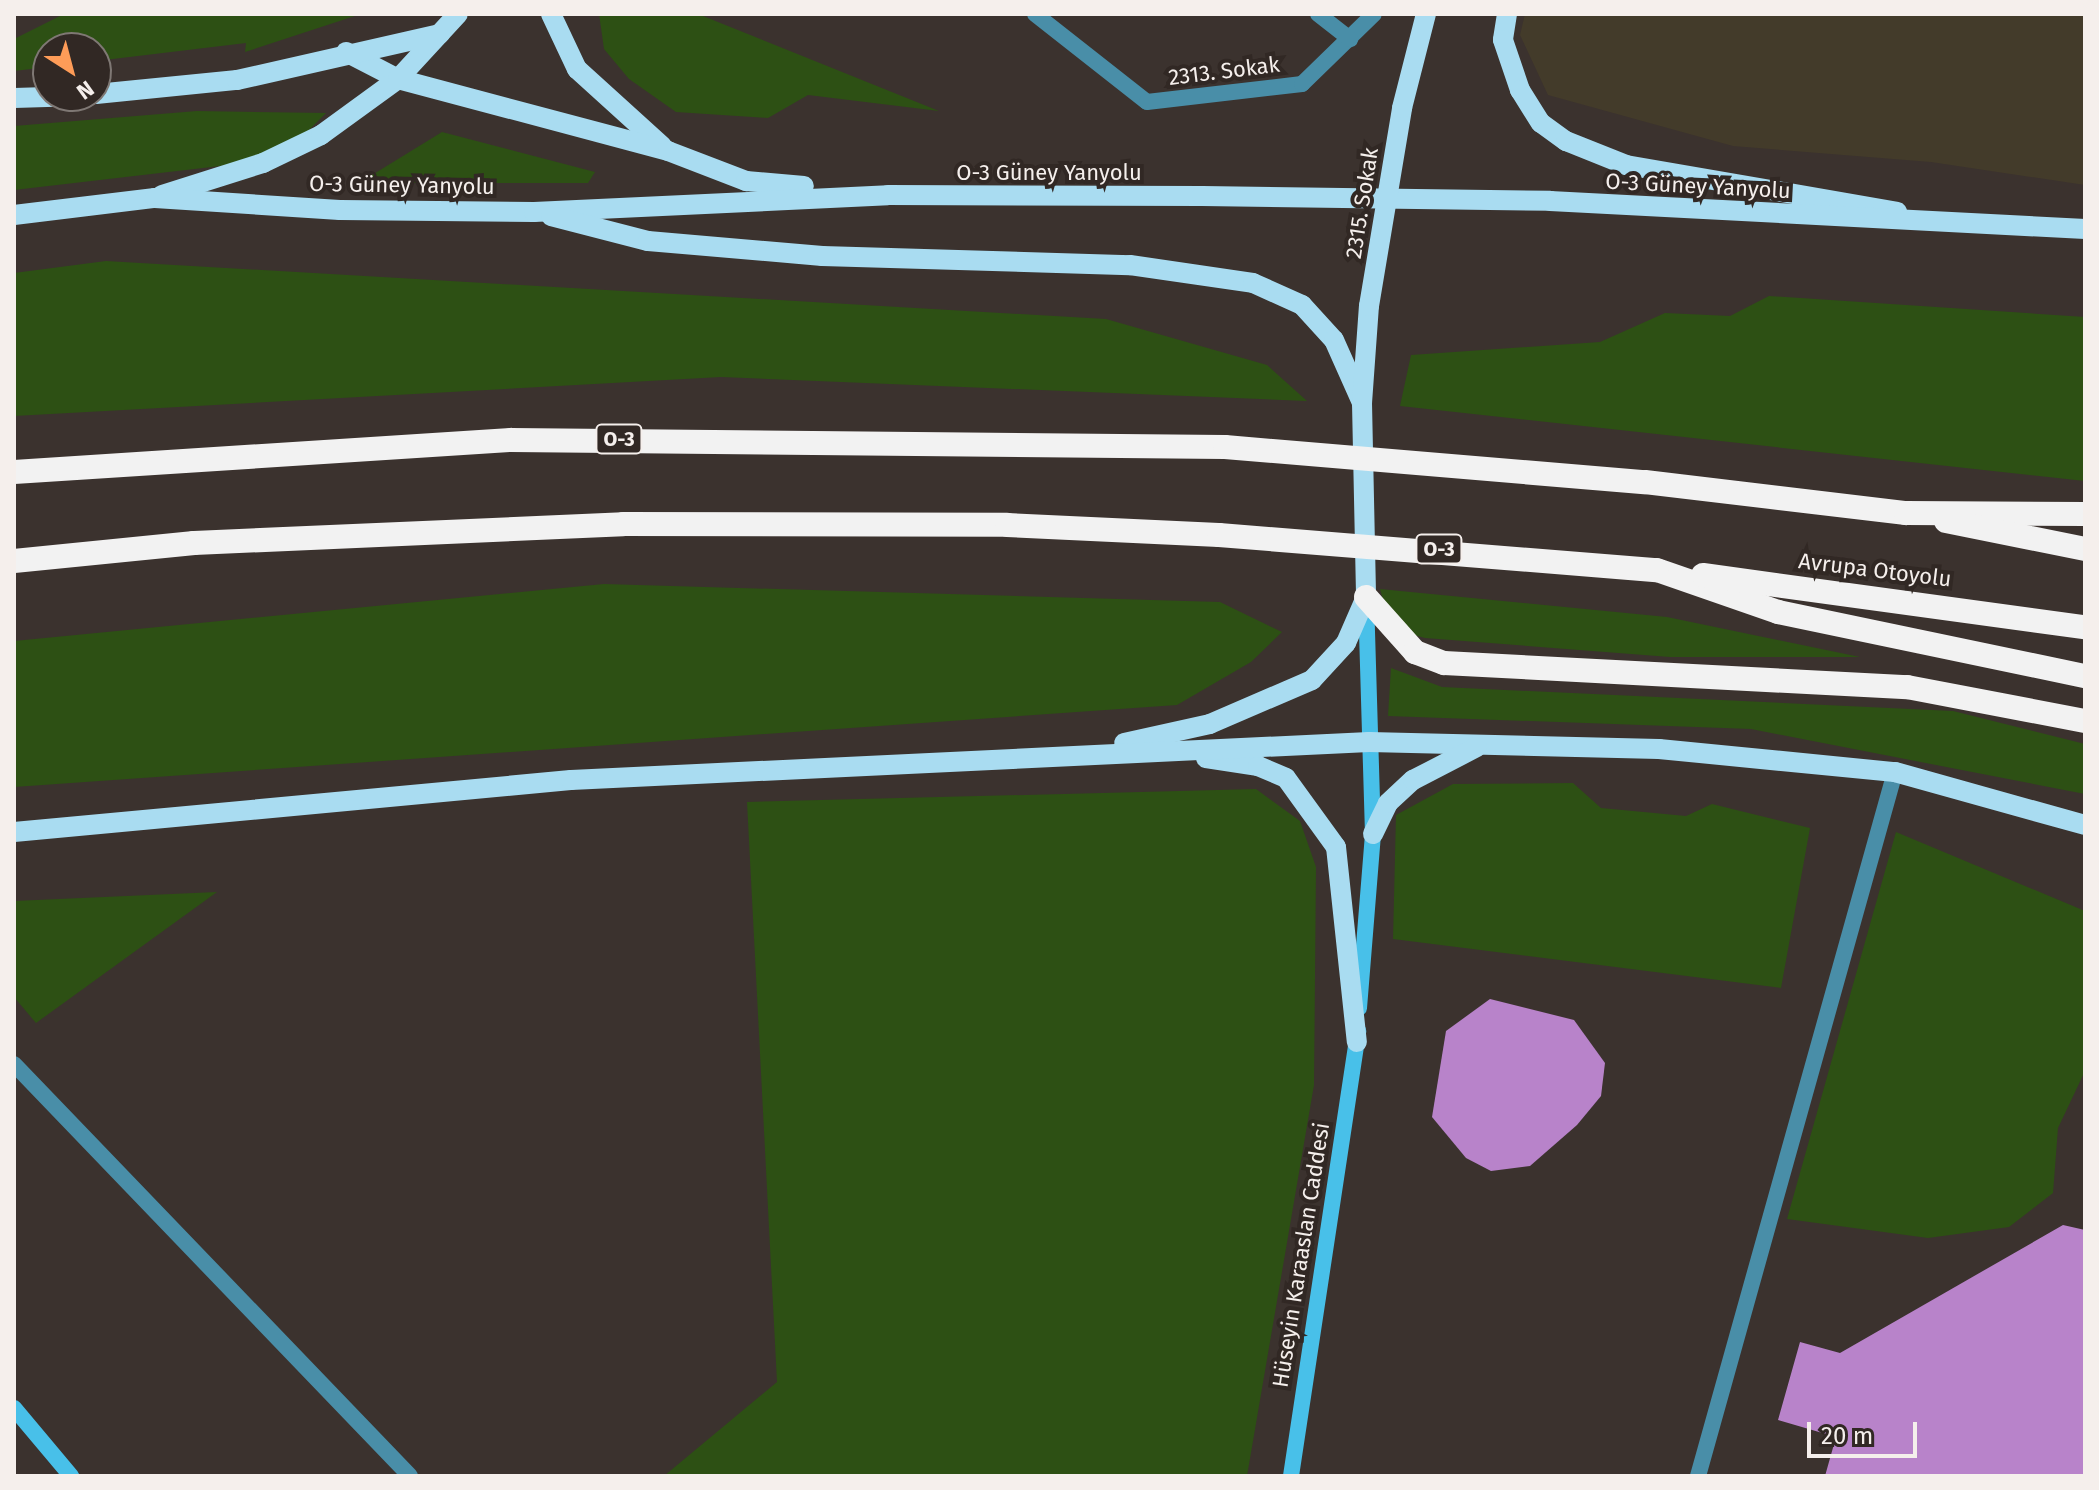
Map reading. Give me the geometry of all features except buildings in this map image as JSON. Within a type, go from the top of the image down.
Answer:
[{"type":"highway","name":"O-3","points":[[14,472],[511,440],[1225,447],[1645,482],[1906,513],[2085,549]]},
{"type":"highway","points":[[1906,513],[2085,514]]},
{"type":"highway","name":"O-3","points":[[14,561],[194,543],[623,524],[991,525],[1219,535],[1657,570]]},
{"type":"highway","points":[[1657,570],[1778,612],[2085,676]]},
{"type":"highway","name":"Avrupa Otoyolu","points":[[1657,570],[2085,627]]},
{"type":"highway","points":[[1366,597],[1415,652],[1444,663],[1907,687],[2085,721]]},
{"type":"main road","points":[[155,198],[263,163],[321,135],[398,79],[458,14]]},
{"type":"main road","points":[[551,14],[577,69],[668,151]]},
{"type":"main road","name":"2315. Sokak","points":[[1366,597],[1362,403],[1369,306],[1402,108],[1426,14]]},
{"type":"main road","points":[[1507,14],[1503,40],[1520,90],[1541,123],[1566,141],[1626,165],[1840,197],[1939,223]]},
{"type":"main road","points":[[112,92],[237,80],[346,52],[440,34]]},
{"type":"main road","points":[[346,52],[398,79],[668,151],[746,181],[888,195]]},
{"type":"main road","name":"O-3 Güney Yanyolu","points":[[14,215],[155,198],[534,212],[888,195],[1550,201],[2085,229]]},
{"type":"main road","points":[[534,212],[648,241],[822,256],[1130,265],[1253,283],[1302,305],[1334,340],[1362,403]]},
{"type":"main road","points":[[1088,750],[1210,724],[1312,680],[1346,643],[1366,597]]},
{"type":"main road","name":"Hüseyin Karaaslan Caddesi","points":[[1291,1476],[1357,1042],[1373,834],[1366,597]]},
{"type":"main road","points":[[14,832],[571,780],[1088,750],[1163,751],[1369,742],[1659,749],[1895,772],[2085,825]]},
{"type":"main road","points":[[1373,834],[1388,803],[1413,780],[1481,744]]},
{"type":"main road","points":[[1163,751],[1258,766],[1286,778],[1307,800],[1336,847],[1357,1042]]},
{"type":"main road","points":[[14,1408],[71,1476]]},
{"type":"street","name":"2313. Sokak","points":[[1035,14],[1147,102],[1302,84],[1374,14]]},
{"type":"street","points":[[1318,14],[1350,39]]},
{"type":"street","points":[[1698,1476],[1895,772]]},
{"type":"street","points":[[14,1064],[410,1476]]},
{"type":"shaded area","points":[[1525,14],[2085,14],[2085,185],[1931,162],[1733,146],[1548,95],[1520,35]]},
{"type":"green space","points":[[64,14],[361,14],[245,52],[246,43],[112,59],[112,32],[32,32],[32,69],[14,71],[14,39]]},
{"type":"green space","points":[[599,14],[698,14],[939,111],[808,95],[768,118],[676,112],[629,79],[604,49]]},
{"type":"green space","points":[[197,111],[326,113],[299,140],[246,163],[14,190],[14,126]]},
{"type":"green space","points":[[442,132],[595,172],[588,183],[359,183]]},
{"type":"green space","points":[[106,261],[1106,319],[1267,365],[1307,401],[721,377],[14,416],[14,273]]},
{"type":"green space","points":[[1769,296],[2085,317],[2085,481],[1400,406],[1411,355],[1600,342],[1665,313],[1730,316]]},
{"type":"green space","points":[[604,584],[1220,602],[1282,632],[1251,662],[1177,705],[14,787],[14,641]]},
{"type":"green space","points":[[1380,589],[1667,617],[1860,657],[1670,657],[1425,638],[1403,632],[1388,618]]},
{"type":"green space","points":[[1391,668],[1442,687],[1953,711],[2085,744],[2085,794],[1751,729],[1388,716]]},
{"type":"green space","points":[[1573,783],[1601,808],[1686,816],[1712,804],[1810,828],[1781,988],[1393,939],[1396,815],[1453,784]]},
{"type":"green space","points":[[1256,789],[1300,821],[1316,867],[1314,1085],[1247,1476],[664,1476],[777,1382],[747,802]]},
{"type":"green space","points":[[1896,832],[2085,911],[2085,1071],[2058,1128],[2053,1193],[2009,1227],[1928,1238],[1787,1219]]},
{"type":"green space","points":[[217,892],[36,1023],[14,997],[14,901]]}]
